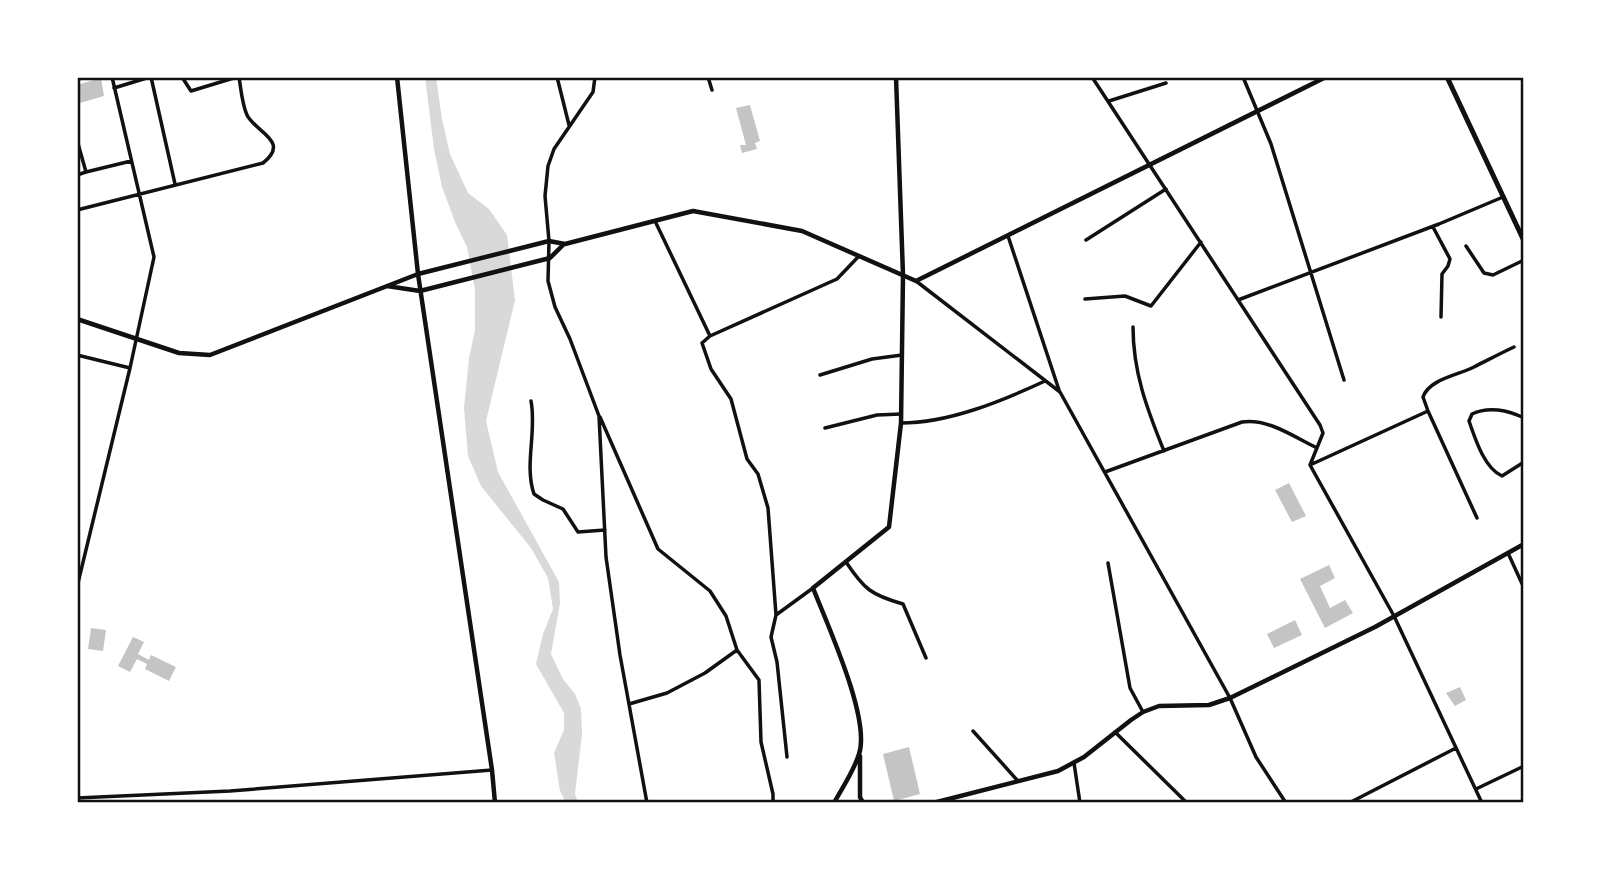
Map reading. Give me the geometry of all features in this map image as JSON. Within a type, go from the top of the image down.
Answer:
[{"type":"main road","points":[[1447,77],[1524,241]]},
{"type":"street","points":[[77,79],[89,77]]},
{"type":"street","points":[[77,587],[154,257],[112,77]]},
{"type":"street","points":[[114,88],[151,77],[175,184]]},
{"type":"street","points":[[77,210],[263,163],[271,156],[274,149],[267,133],[254,124],[247,114],[238,77],[191,91],[182,77]]},
{"type":"street","points":[[397,77],[418,274],[495,803]]},
{"type":"street","points":[[557,77],[569,125]]},
{"type":"street","points":[[595,77],[593,92],[554,149],[548,166],[545,196],[550,241],[550,292],[599,416],[658,549],[710,591],[726,616],[737,650],[759,680],[761,741],[773,803]]},
{"type":"street","points":[[708,77],[712,90]]},
{"type":"street","points":[[776,615],[889,527],[901,423],[903,275],[897,77]]},
{"type":"street","points":[[1092,77],[1320,425],[1323,433],[1310,465]]},
{"type":"street","points":[[1243,77],[1271,144],[1344,380]]},
{"type":"street","points":[[916,281],[1326,77]]},
{"type":"street","points":[[1109,102],[1166,83]]},
{"type":"street","points":[[77,140],[86,172]]},
{"type":"street","points":[[77,175],[131,161]]},
{"type":"street","points":[[1086,240],[1166,189]]},
{"type":"street","points":[[1238,300],[1433,227],[1503,197]]},
{"type":"street","points":[[77,319],[179,353],[210,355],[418,274],[550,241],[565,244],[693,211],[802,231],[916,281],[1060,392]]},
{"type":"street","points":[[654,220],[710,336]]},
{"type":"street","points":[[1433,227],[1450,258],[1442,274],[1441,317]]},
{"type":"street","points":[[1008,236],[1060,392],[1230,698],[1256,757],[1286,803]]},
{"type":"street","points":[[1085,299],[1125,296],[1152,306],[1200,242]]},
{"type":"street","points":[[386,286],[421,291],[550,258],[565,244]]},
{"type":"street","points":[[1466,246],[1488,275],[1524,260]]},
{"type":"street","points":[[787,757],[777,662],[771,637],[776,615],[768,508],[758,474],[747,459],[731,399],[711,369],[702,343],[710,336],[837,279],[859,256]]},
{"type":"street","points":[[1133,327],[1136,373],[1164,450]]},
{"type":"street","points":[[1477,518],[1423,397],[1426,390],[1439,382],[1514,346]]},
{"type":"street","points":[[77,355],[130,368]]},
{"type":"street","points":[[820,375],[872,359],[902,355]]},
{"type":"street","points":[[901,423],[927,423],[1008,398],[1045,381]]},
{"type":"street","points":[[531,401],[531,472],[534,494],[563,509],[578,531],[605,530]]},
{"type":"street","points":[[1524,418],[1500,410],[1487,409],[1472,414],[1469,421],[1489,466],[1498,475],[1502,476],[1524,463]]},
{"type":"street","points":[[1310,465],[1428,411]]},
{"type":"street","points":[[825,428],[877,415],[901,414]]},
{"type":"street","points":[[599,416],[606,557],[647,803]]},
{"type":"street","points":[[1105,472],[1242,422],[1253,421],[1270,426],[1317,448]]},
{"type":"street","points":[[1310,465],[1394,617],[1482,803]]},
{"type":"street","points":[[933,803],[1058,771],[1074,763],[1143,712],[1159,706],[1209,705],[1230,698],[1394,617],[1524,544]]},
{"type":"street","points":[[1508,553],[1524,588]]},
{"type":"street","points":[[846,562],[859,582],[873,595],[903,604],[926,657]]},
{"type":"street","points":[[1108,564],[1130,688],[1143,712]]},
{"type":"street","points":[[813,588],[852,686],[859,728],[860,797],[863,803]]},
{"type":"street","points":[[629,704],[667,693],[705,673],[737,650]]},
{"type":"street","points":[[973,731],[1018,781]]},
{"type":"street","points":[[1115,732],[1187,803]]},
{"type":"street","points":[[1349,803],[1456,748]]},
{"type":"street","points":[[834,803],[860,752]]},
{"type":"street","points":[[1074,763],[1080,803]]},
{"type":"street","points":[[1476,789],[1524,766]]},
{"type":"street","points":[[77,798],[230,791],[492,770]]},
{"type":"shaded area","points":[[425,77],[436,77],[450,154],[468,193],[489,209],[507,235],[515,300],[486,421],[498,472],[559,582],[560,603],[551,654],[581,709],[582,734],[575,794],[578,803],[566,803],[560,791],[554,753],[564,730],[564,713],[536,664],[543,634],[553,609],[548,578],[531,548],[481,486],[468,456],[464,408],[475,330],[475,290],[467,247],[442,187],[434,149]]},
{"type":"building","points":[[101,78],[104,96],[80,103],[77,85]]},
{"type":"building","points":[[750,105],[760,141],[755,143],[757,149],[742,153],[740,145],[746,145],[736,108]]},
{"type":"building","points":[[1289,483],[1306,516],[1292,522],[1275,490]]},
{"type":"building","points":[[1329,565],[1335,578],[1320,586],[1330,608],[1345,600],[1353,613],[1325,628],[1300,579]]},
{"type":"building","points":[[1295,620],[1302,635],[1274,648],[1267,634]]},
{"type":"building","points":[[91,628],[106,630],[103,651],[88,649]]},
{"type":"building","points":[[133,637],[144,642],[138,654],[149,660],[151,655],[176,667],[169,681],[145,669],[147,664],[137,659],[130,672],[118,666]]},
{"type":"building","points":[[1460,687],[1466,700],[1455,706],[1446,693]]},
{"type":"building","points":[[909,747],[920,794],[894,801],[883,754]]}]
